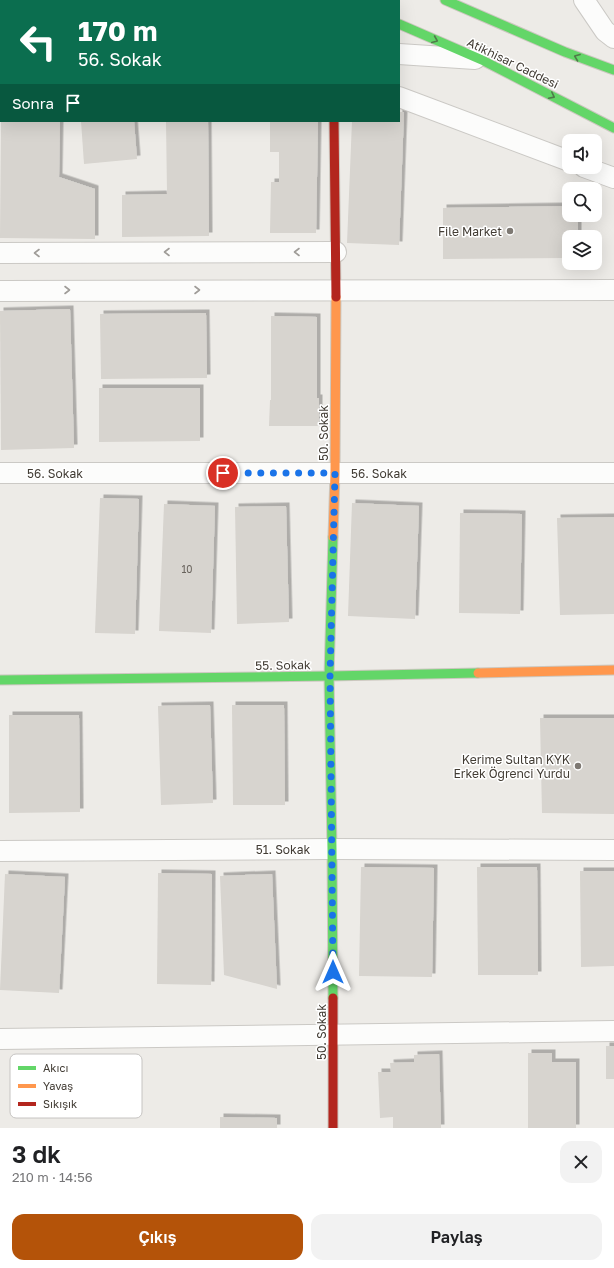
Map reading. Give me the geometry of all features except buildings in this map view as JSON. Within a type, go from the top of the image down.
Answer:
[{"type":"main road","points":[[445,0],[565,52],[614,70]]},
{"type":"main road","name":"Atikhisar Caddesi","points":[[400,24],[482,60],[614,128]]},
{"type":"main road","name":"50. Sokak","points":[[333,1128],[330,676],[335,473],[336,252],[334,122]]},
{"type":"main road","name":"55. Sokak","points":[[0,680],[330,676],[614,670]]},
{"type":"street","points":[[584,0],[605,31],[614,38]]},
{"type":"street","points":[[400,54],[482,60]]},
{"type":"street","points":[[400,97],[562,158]]},
{"type":"street","points":[[602,174],[614,178]]},
{"type":"street","points":[[0,253],[336,252]]},
{"type":"street","points":[[0,290],[614,290]]},
{"type":"street","name":"56. Sokak","points":[[0,473],[614,473]]},
{"type":"street","name":"51. Sokak","points":[[0,851],[332,849],[614,850]]},
{"type":"street","points":[[0,1039],[614,1031]]},
{"type":"traffic: fast","points":[[445,0],[565,52],[614,70]]},
{"type":"traffic: fast","points":[[400,24],[482,60],[614,128]]},
{"type":"traffic: fast","points":[[333,537],[329,676],[333,998]]},
{"type":"traffic: fast","points":[[0,680],[478,673]]},
{"type":"traffic: slow","points":[[333,537],[336,297]]},
{"type":"traffic: slow","points":[[478,673],[614,670]]},
{"type":"traffic: jam","points":[[334,122],[336,297]]},
{"type":"traffic: jam","points":[[333,998],[333,1128]]},
{"type":"place","name":"File Market","points":[[510,231]]},
{"type":"place","name":"Kerime Sultan KYK Erkek Öğrenci Yurdu","points":[[578,766]]},
{"type":"route","points":[[223,473],[335,473],[330,676],[333,972]]}]
